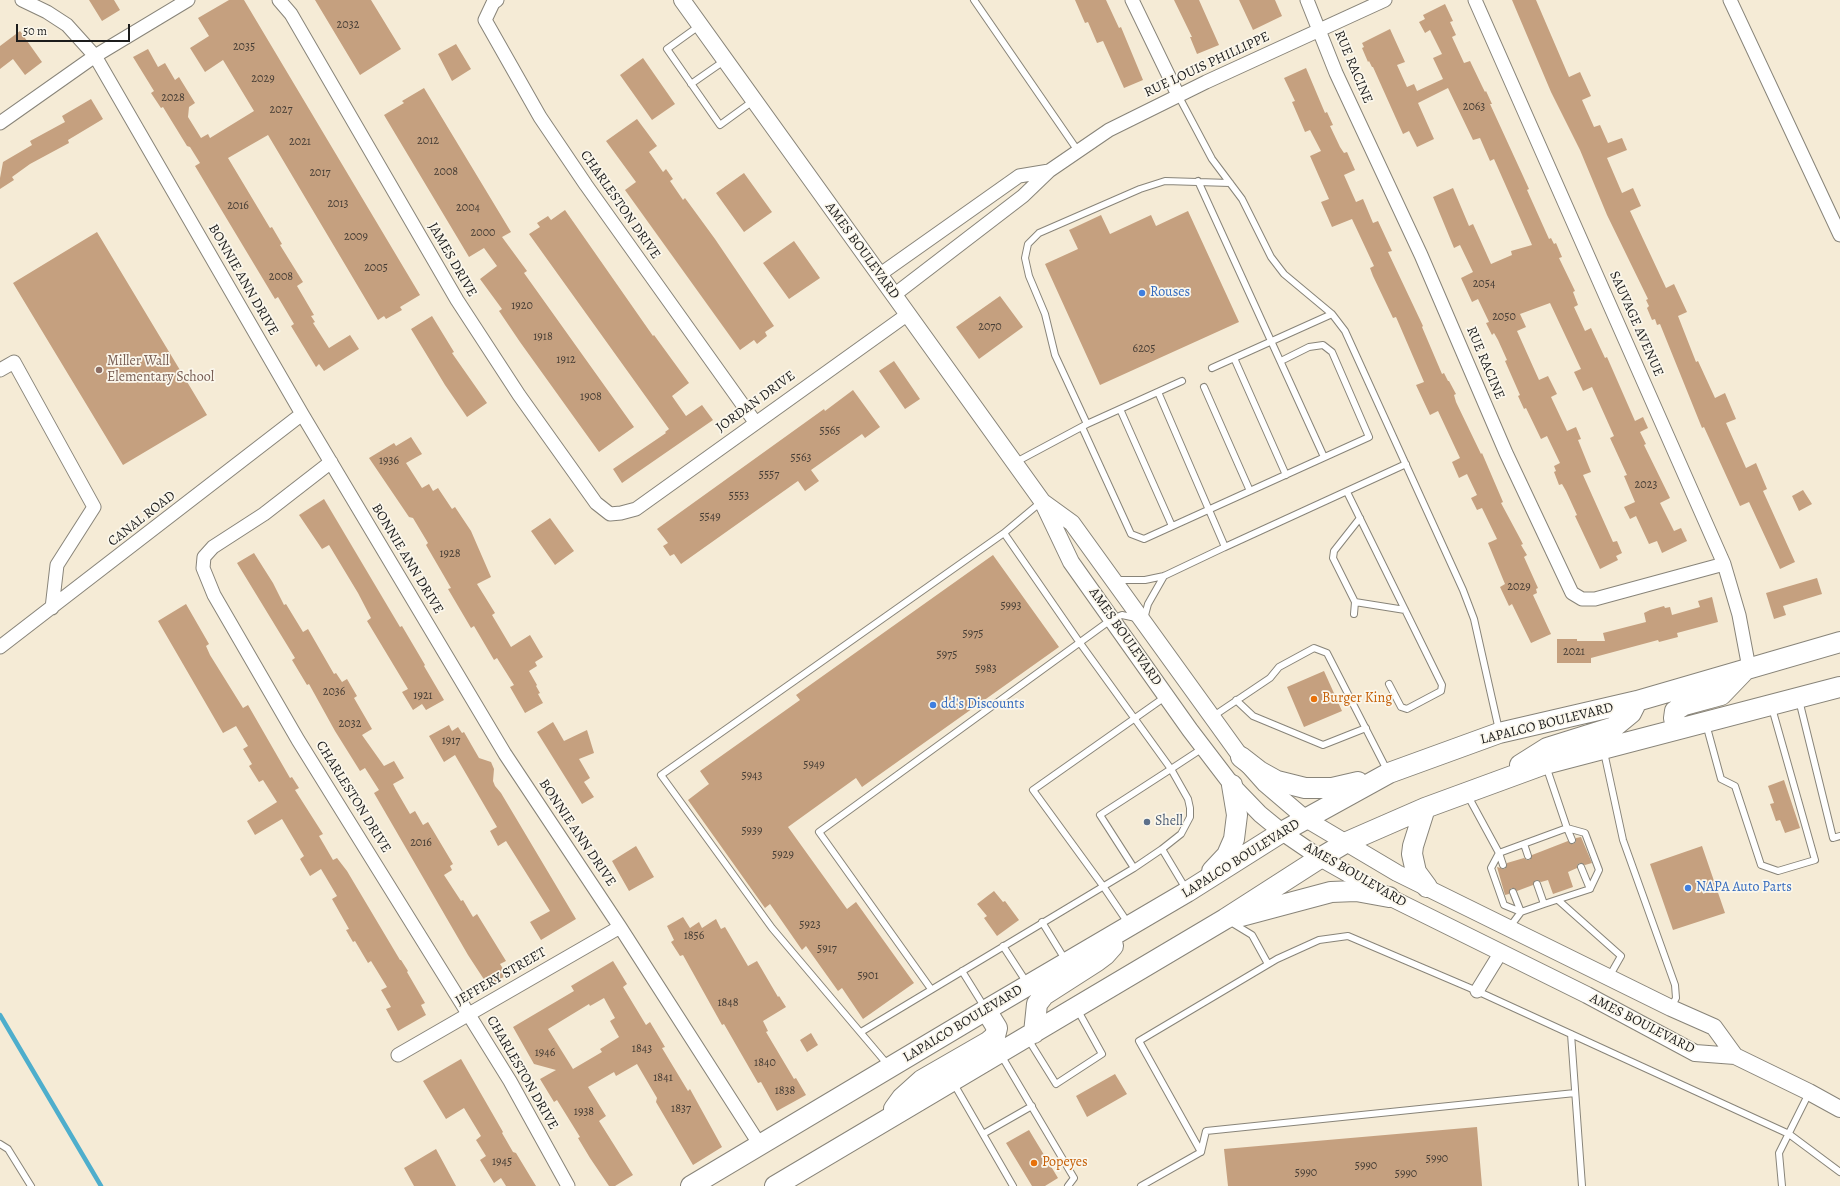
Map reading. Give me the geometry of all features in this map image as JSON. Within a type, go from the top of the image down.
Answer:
[{"type":"main road","name":"LAPALCO BOULEVARD","points":[[691,1186],[1187,892],[1282,832],[1389,773],[1499,734],[1637,701],[1840,642]]},
{"type":"main road","points":[[1676,728],[1674,718],[1675,711],[1684,705],[1721,695],[1747,668]]},
{"type":"main road","points":[[779,1185],[1225,920],[1347,842],[1426,808],[1545,764],[1676,728],[1840,687]]},
{"type":"main road","points":[[1499,780],[1547,748],[1614,728],[1630,713],[1637,701]]},
{"type":"main road","points":[[1241,757],[1259,771],[1277,781],[1305,788],[1332,788],[1389,773]]},
{"type":"main road","points":[[1187,892],[1219,865],[1227,855],[1234,839],[1237,815],[1232,785]]},
{"type":"main road","points":[[1426,808],[1413,846],[1412,854],[1416,872],[1427,887]]},
{"type":"main road","points":[[1225,920],[1330,892],[1356,891],[1389,897]]},
{"type":"main road","points":[[1031,1035],[1037,1004],[1044,995],[1105,955],[1130,926]]},
{"type":"main road","points":[[886,1121],[902,1098],[922,1080],[988,1042],[995,1036],[997,1028],[986,1010]]},
{"type":"street","name":"BONNIE ANN DRIVE","points":[[22,0],[47,12],[67,25],[95,56],[302,414],[505,754],[620,927],[760,1145]]},
{"type":"street","points":[[0,123],[95,56],[188,0]]},
{"type":"street","name":"JAMES DRIVE","points":[[279,0],[295,21],[457,300],[519,395],[596,503],[610,514],[621,513]]},
{"type":"street","name":"CHARLESTON DRIVE","points":[[497,0],[493,3],[485,20],[540,117],[586,185],[755,422]]},
{"type":"street","name":"AMES BOULEVARD","points":[[682,0],[1042,501],[1071,562],[1166,696],[1203,748],[1232,785],[1260,814],[1282,832],[1320,858],[1389,897],[1587,995],[1695,1053],[1735,1056],[1809,1092],[1840,1109]]},
{"type":"street","points":[[1132,0],[1178,95]]},
{"type":"street","name":"RUE RACINE","points":[[1307,0],[1336,74],[1421,255],[1506,453],[1572,593],[1582,599],[1595,599],[1724,564]]},
{"type":"street","name":"RUE LOUIS PHILLIPPE","points":[[894,295],[1023,196],[1049,171],[1109,130],[1178,95],[1386,0]]},
{"type":"street","name":"SAUVAGE AVENUE","points":[[1475,0],[1724,564],[1739,615],[1747,668]]},
{"type":"street","points":[[1730,0],[1840,234]]},
{"type":"street","name":"RUE LOUIS PHILLIPPE","points":[[879,274],[1019,176],[1049,171]]},
{"type":"street","name":"JORDAN DRIVE","points":[[621,513],[636,508],[908,314]]},
{"type":"street","points":[[0,370],[14,362],[94,507],[57,565],[52,608]]},
{"type":"street","name":"CANAL ROAD","points":[[0,648],[302,414]]},
{"type":"street","name":"CHARLESTON DRIVE","points":[[331,462],[264,514],[213,547],[204,557],[203,568],[214,595],[298,740],[510,1081],[568,1186]]},
{"type":"street","name":"AMES BOULEVARD","points":[[1042,501],[1072,523],[1115,580],[1241,757],[1265,784],[1306,818],[1397,873],[1671,1008],[1714,1027],[1735,1056]]},
{"type":"street","name":"JEFFERY STREET","points":[[398,1054],[620,927]]},
{"type":"street","points":[[1477,991],[1501,952]]},
{"type":"lane","points":[[974,0],[1078,151]]},
{"type":"lane","points":[[700,25],[667,50],[720,125],[755,100]]},
{"type":"lane","points":[[691,84],[725,60]]},
{"type":"lane","points":[[1178,95],[1212,159],[1242,199],[1271,257],[1284,274],[1332,314],[1345,331],[1463,590],[1474,619],[1499,734]]},
{"type":"lane","points":[[1230,183],[1166,181],[1140,189],[1039,233],[1028,244],[1025,258],[1029,276],[1045,314],[1055,355],[1131,534],[1144,539],[1369,437],[1332,352],[1323,345],[1309,347],[1281,361]]},
{"type":"lane","points":[[1198,181],[1324,457]]},
{"type":"lane","points":[[1212,368],[1332,314]]},
{"type":"lane","points":[[1234,358],[1286,475]]},
{"type":"lane","points":[[1015,463],[1084,425],[1182,381]]},
{"type":"lane","points":[[1204,387],[1250,491]]},
{"type":"lane","points":[[1158,392],[1225,547]]},
{"type":"lane","points":[[1120,409],[1172,526]]},
{"type":"lane","points":[[1115,580],[1131,581],[1164,576],[1406,464]]},
{"type":"lane","points":[[1347,492],[1442,685],[1441,691],[1407,710],[1401,707],[1389,684]]},
{"type":"lane","points":[[890,1067],[772,928],[661,775],[1004,533],[1042,501]]},
{"type":"lane","points":[[1354,614],[1355,602],[1333,558],[1334,551],[1360,518]]},
{"type":"lane","points":[[861,1032],[1134,868],[1181,834],[1190,817],[1188,799],[1172,769],[1080,644],[1004,533]]},
{"type":"lane","points":[[931,989],[819,832],[1080,644],[1112,619],[1122,615],[1143,621],[1148,604],[1164,576]]},
{"type":"lane","points":[[1355,602],[1405,610]]},
{"type":"lane","points":[[1212,717],[1270,678],[1279,667],[1314,648],[1327,653],[1389,773]]},
{"type":"lane","points":[[1130,926],[1104,886],[1033,790],[1166,696]]},
{"type":"lane","points":[[1798,697],[1833,838],[1840,836]]},
{"type":"lane","points":[[1236,700],[1253,716],[1323,745],[1366,728]]},
{"type":"lane","points":[[1705,721],[1721,779],[1735,786],[1761,865],[1778,871],[1815,860],[1771,704]]},
{"type":"lane","points":[[1134,868],[1100,816],[1203,748]]},
{"type":"lane","points":[[1604,749],[1623,840],[1675,985],[1676,998],[1671,1008]]},
{"type":"lane","points":[[1545,764],[1572,840]]},
{"type":"lane","points":[[1467,792],[1499,853],[1503,865]]},
{"type":"lane","points":[[1509,928],[1521,912],[1590,889],[1599,870],[1585,833],[1567,828],[1499,853],[1491,868],[1504,905],[1521,912]]},
{"type":"lane","points":[[1524,844],[1528,856]]},
{"type":"lane","points":[[1162,849],[1187,892]]},
{"type":"lane","points":[[1581,867],[1590,889]]},
{"type":"lane","points":[[1537,884],[1544,904]]},
{"type":"lane","points":[[1514,892],[1521,912]]},
{"type":"lane","points":[[1558,900],[1621,956],[1609,977]]},
{"type":"lane","points":[[1225,920],[1252,935],[1268,964]]},
{"type":"lane","points":[[1042,922],[1067,962]]},
{"type":"lane","points":[[1201,1152],[1139,1041],[1268,964],[1319,940],[1348,936],[1477,991],[1789,1134],[1840,1172]]},
{"type":"lane","points":[[1003,946],[1028,985]]},
{"type":"lane","points":[[962,971],[986,1010]]},
{"type":"lane","points":[[1031,1035],[1056,1084],[1102,1054],[1076,1008]]},
{"type":"lane","points":[[1571,1034],[1582,1186]]},
{"type":"lane","points":[[1000,1054],[1074,1178],[1068,1186]]},
{"type":"lane","points":[[952,1082],[1013,1186]]},
{"type":"lane","points":[[1782,1186],[1779,1152],[1809,1092]]},
{"type":"lane","points":[[1141,1186],[1201,1152],[1206,1131],[1575,1093]]},
{"type":"lane","points":[[983,1134],[1032,1106]]},
{"type":"lane","points":[[0,1144],[8,1149],[31,1186]]},
{"type":"building","points":[[89,0],[114,0],[120,10],[102,21]]},
{"type":"building","points":[[229,0],[244,0],[420,295],[400,307],[402,310],[386,319],[384,316],[378,320],[268,135],[228,158],[270,228],[272,227],[282,244],[280,245],[303,282],[297,286],[314,315],[311,316],[315,322],[313,323],[329,348],[350,335],[359,349],[324,371],[319,364],[316,367],[291,326],[294,324],[278,297],[275,299],[195,166],[200,163],[190,147],[187,146],[163,107],[161,108],[151,93],[154,91],[133,57],[148,49],[158,67],[165,63],[175,80],[179,77],[195,103],[189,107],[188,117],[201,138],[208,134],[210,138],[254,111],[223,60],[205,72],[190,48],[209,36],[198,18]]},
{"type":"building","points":[[315,0],[371,0],[401,49],[360,75]]},
{"type":"building","points":[[1075,0],[1106,0],[1119,28],[1121,27],[1143,80],[1124,88],[1103,41],[1097,43],[1088,22],[1085,23]]},
{"type":"building","points":[[1174,0],[1199,0],[1219,45],[1197,54],[1190,37],[1192,37]]},
{"type":"building","points":[[1239,0],[1275,0],[1282,16],[1253,30]]},
{"type":"building","points":[[1512,0],[1536,0],[1569,77],[1580,72],[1591,96],[1582,100],[1594,127],[1600,125],[1608,143],[1622,138],[1627,150],[1607,158],[1622,193],[1633,188],[1641,206],[1630,211],[1666,288],[1674,284],[1687,312],[1678,316],[1696,362],[1698,361],[1715,398],[1725,393],[1736,419],[1726,423],[1746,468],[1756,463],[1767,489],[1763,491],[1795,562],[1780,569],[1749,502],[1740,506],[1704,427],[1702,428],[1660,324],[1657,325],[1655,319],[1652,320],[1647,308],[1649,306],[1646,300],[1648,299],[1607,215],[1580,150],[1551,92]]},
{"type":"building","points":[[1445,4],[1453,21],[1450,22],[1456,35],[1452,37],[1464,63],[1470,61],[1485,92],[1486,91],[1492,104],[1490,104],[1529,189],[1527,190],[1549,239],[1551,238],[1554,244],[1556,243],[1562,257],[1559,258],[1575,291],[1573,292],[1578,305],[1574,307],[1585,331],[1591,328],[1605,358],[1607,357],[1635,421],[1643,417],[1648,428],[1640,432],[1646,444],[1644,445],[1670,498],[1660,503],[1674,531],[1681,528],[1687,541],[1662,553],[1657,541],[1649,544],[1636,516],[1630,519],[1624,507],[1635,502],[1624,476],[1627,475],[1610,438],[1614,436],[1592,387],[1583,391],[1574,372],[1581,369],[1550,303],[1520,314],[1526,327],[1517,331],[1539,380],[1548,376],[1557,394],[1551,397],[1567,431],[1576,427],[1581,439],[1578,440],[1591,472],[1583,475],[1613,542],[1617,541],[1622,553],[1616,556],[1618,560],[1600,569],[1575,516],[1577,515],[1566,491],[1562,484],[1559,485],[1554,472],[1556,471],[1554,466],[1560,463],[1547,436],[1541,439],[1526,408],[1524,409],[1518,396],[1520,395],[1505,361],[1507,360],[1498,340],[1494,333],[1492,335],[1486,323],[1489,322],[1478,299],[1472,302],[1461,278],[1473,272],[1460,245],[1454,248],[1433,197],[1453,188],[1469,226],[1473,224],[1491,264],[1512,255],[1511,251],[1532,245],[1494,159],[1490,161],[1480,138],[1473,140],[1448,88],[1418,103],[1434,139],[1417,147],[1409,131],[1403,134],[1373,67],[1369,61],[1368,62],[1362,48],[1364,47],[1362,43],[1390,29],[1405,62],[1397,65],[1407,87],[1414,84],[1417,91],[1443,79],[1433,58],[1442,54],[1430,30],[1425,33],[1419,22],[1425,19],[1423,15]]},
{"type":"building","points":[[20,31],[42,62],[25,75],[13,59],[0,69],[0,46]]},
{"type":"building","points":[[456,44],[471,69],[452,81],[438,54]]},
{"type":"building","points":[[643,58],[675,104],[652,120],[620,75]]},
{"type":"building","points":[[1306,68],[1325,113],[1327,112],[1333,125],[1330,126],[1340,147],[1344,153],[1347,152],[1355,170],[1344,175],[1356,202],[1363,199],[1373,223],[1378,221],[1392,251],[1388,252],[1423,326],[1422,327],[1442,374],[1444,373],[1456,394],[1454,395],[1456,402],[1481,454],[1482,453],[1503,502],[1501,503],[1523,544],[1521,545],[1527,555],[1524,557],[1538,588],[1536,589],[1537,593],[1533,595],[1551,634],[1531,643],[1512,604],[1509,606],[1500,587],[1505,584],[1488,543],[1497,539],[1482,508],[1477,510],[1471,498],[1477,495],[1467,474],[1459,478],[1452,462],[1460,458],[1438,411],[1430,415],[1416,385],[1424,382],[1396,317],[1393,318],[1373,276],[1370,268],[1374,266],[1352,219],[1332,227],[1321,202],[1329,199],[1310,156],[1321,151],[1310,130],[1305,132],[1292,102],[1295,101],[1284,78]]},
{"type":"building","points":[[424,88],[511,232],[502,237],[527,271],[524,273],[634,427],[599,452],[520,342],[499,311],[502,309],[480,279],[497,266],[484,248],[469,257],[384,115],[404,103],[402,101]]},
{"type":"building","points":[[91,99],[103,119],[68,140],[69,143],[30,164],[12,177],[14,180],[0,189],[0,178],[3,162],[32,145],[30,141],[65,122],[62,116]]},
{"type":"building","points":[[637,119],[657,146],[649,152],[663,172],[666,169],[673,179],[670,181],[683,200],[685,198],[715,239],[774,326],[765,332],[767,336],[757,344],[754,340],[740,350],[625,190],[636,182],[606,141]]},
{"type":"building","points":[[744,173],[772,212],[744,232],[716,193]]},
{"type":"building","points":[[565,210],[653,336],[654,335],[689,383],[672,396],[686,416],[702,405],[713,420],[622,483],[613,469],[666,433],[665,432],[669,429],[529,234],[540,227],[537,223],[548,216],[551,220]]},
{"type":"building","name":"Rouses","points":[[1188,211],[1239,322],[1100,385],[1045,264],[1078,249],[1069,230],[1101,215],[1110,234],[1151,215],[1156,226]]},
{"type":"building","points":[[97,232],[207,415],[123,465],[13,283]]},
{"type":"building","points":[[794,241],[820,278],[789,299],[763,263]]},
{"type":"building","points":[[1000,296],[1023,327],[979,359],[956,327]]},
{"type":"building","points":[[432,316],[454,352],[452,353],[487,403],[467,417],[445,385],[411,329]]},
{"type":"building","points":[[894,361],[920,399],[905,409],[879,371]]},
{"type":"building","points":[[853,390],[880,427],[865,438],[862,434],[811,470],[819,481],[805,491],[798,481],[681,564],[674,554],[670,556],[663,546],[668,543],[657,529],[824,409],[825,411]]},
{"type":"building","points":[[411,437],[422,454],[406,463],[422,488],[429,484],[433,491],[438,488],[452,509],[455,507],[471,531],[491,577],[477,584],[495,613],[492,615],[511,647],[530,635],[543,657],[535,662],[537,666],[529,671],[537,685],[536,686],[540,693],[538,694],[543,703],[525,713],[510,687],[514,685],[497,658],[494,660],[474,626],[471,628],[448,589],[451,588],[426,545],[428,543],[413,518],[409,517],[369,458],[394,443],[396,446]]},
{"type":"building","points":[[1803,490],[1812,504],[1799,511],[1792,496]]},
{"type":"building","points":[[324,499],[400,627],[402,626],[444,700],[426,710],[422,704],[413,710],[402,692],[408,689],[367,621],[371,618],[358,593],[329,545],[322,549],[299,515]]},
{"type":"building","points":[[550,518],[574,551],[555,565],[531,531]]},
{"type":"building","points":[[254,553],[273,583],[284,605],[286,604],[303,632],[308,629],[334,674],[336,673],[342,682],[347,679],[357,696],[354,698],[372,729],[362,735],[384,766],[394,761],[404,778],[393,784],[396,790],[410,814],[415,811],[423,825],[428,822],[453,864],[450,866],[452,870],[444,875],[461,901],[463,900],[473,917],[477,914],[506,961],[500,964],[507,975],[495,982],[492,977],[485,981],[468,955],[374,793],[379,790],[365,768],[360,771],[335,731],[309,684],[307,685],[292,660],[295,658],[237,563]]},
{"type":"building","points":[[993,555],[1059,647],[862,787],[856,778],[788,827],[847,909],[856,902],[914,983],[863,1019],[842,988],[838,991],[806,946],[802,950],[770,904],[765,908],[688,800],[709,784],[700,771],[800,700],[796,695]]},
{"type":"building","points":[[1817,578],[1822,594],[1783,606],[1786,615],[1774,619],[1766,593]]},
{"type":"building","points":[[1712,597],[1718,622],[1677,633],[1678,637],[1659,642],[1658,640],[1591,658],[1591,663],[1557,663],[1557,639],[1605,641],[1603,633],[1646,622],[1644,613],[1650,610],[1664,606],[1665,608],[1670,607],[1672,615],[1700,607],[1698,601]]},
{"type":"building","points":[[186,604],[209,644],[206,646],[210,655],[243,708],[248,705],[290,778],[292,777],[299,788],[295,790],[323,834],[319,836],[333,860],[337,858],[347,871],[408,971],[407,972],[425,1003],[421,1005],[426,1015],[398,1031],[386,1009],[391,1007],[381,990],[387,987],[371,961],[368,963],[355,941],[353,942],[346,930],[349,929],[332,899],[337,896],[321,869],[310,876],[300,859],[304,856],[282,819],[255,835],[247,821],[277,802],[263,780],[259,782],[249,766],[252,764],[243,749],[248,746],[236,726],[223,733],[158,621]]},
{"type":"building","name":"Burger King","points":[[1324,671],[1342,711],[1304,727],[1287,687]]},
{"type":"building","points":[[553,722],[564,741],[587,730],[594,753],[579,759],[590,778],[584,782],[594,797],[582,804],[537,732]]},
{"type":"building","points":[[449,725],[452,731],[458,727],[462,733],[464,732],[479,758],[491,762],[494,769],[493,781],[495,786],[501,793],[576,919],[541,940],[530,922],[550,911],[506,841],[498,846],[490,831],[497,827],[455,755],[444,762],[429,736]]},
{"type":"building","points":[[1784,780],[1800,828],[1785,833],[1780,820],[1776,821],[1770,804],[1774,803],[1768,786]]},
{"type":"building","points":[[1581,837],[1592,863],[1585,865],[1580,863],[1577,865],[1577,868],[1568,872],[1573,887],[1553,894],[1548,880],[1541,882],[1536,880],[1533,885],[1517,891],[1514,888],[1511,888],[1509,894],[1505,895],[1497,867],[1505,869],[1507,863],[1524,858],[1530,860],[1532,855],[1568,841],[1573,844],[1576,842],[1576,838]]},
{"type":"building","points":[[636,846],[654,877],[629,891],[612,861]]},
{"type":"building","name":"NAPA Auto Parts","points":[[1702,846],[1725,913],[1673,930],[1650,864]]},
{"type":"building","points":[[994,891],[1003,902],[1005,901],[1019,920],[997,936],[984,918],[987,916],[977,904]]},
{"type":"building","points":[[683,917],[690,928],[699,922],[702,928],[716,919],[721,929],[725,927],[748,966],[757,961],[778,997],[779,996],[786,1007],[763,1021],[768,1031],[766,1032],[794,1079],[796,1078],[806,1095],[777,1111],[761,1082],[758,1083],[724,1024],[722,1025],[683,955],[680,956],[671,942],[674,940],[667,926]]},
{"type":"building","points":[[613,961],[627,984],[623,987],[646,1025],[650,1022],[665,1047],[662,1048],[688,1091],[690,1089],[722,1147],[693,1165],[656,1102],[657,1098],[637,1064],[616,1076],[614,1072],[588,1087],[606,1116],[599,1121],[633,1175],[615,1186],[609,1186],[590,1158],[578,1138],[580,1137],[557,1100],[554,1102],[540,1079],[556,1070],[534,1064],[513,1027],[574,991],[571,986]],"holes":[[[604,998],[615,1018],[610,1021],[619,1037],[600,1049],[602,1052],[573,1069],[548,1029],[589,1004],[590,1006]]]},
{"type":"building","points":[[811,1033],[818,1045],[807,1052],[800,1040]]},
{"type":"building","points":[[461,1059],[513,1152],[516,1153],[536,1186],[506,1186],[501,1178],[494,1183],[480,1160],[486,1156],[476,1140],[481,1136],[464,1108],[446,1119],[423,1081]]},
{"type":"building","points":[[1115,1074],[1127,1094],[1087,1117],[1076,1096]]},
{"type":"building","points":[[1477,1127],[1482,1186],[1228,1186],[1224,1149]]},
{"type":"building","name":"Popeyes","points":[[1029,1130],[1058,1178],[1045,1186],[1032,1186],[1006,1143]]},
{"type":"building","points":[[436,1149],[456,1186],[414,1186],[404,1168]]},
{"type":"waterway","points":[[0,1015],[101,1186]]},
{"type":"place","name":"Rouses","points":[[1142,293]]},
{"type":"place","name":"Miller Wall Elementary School","points":[[99,370]]},
{"type":"place","name":"Burger King","points":[[1314,699]]},
{"type":"place","name":"dd's Discounts","points":[[933,705]]},
{"type":"place","name":"Shell","points":[[1147,822]]},
{"type":"place","name":"NAPA Auto Parts","points":[[1688,888]]},
{"type":"place","name":"Popeyes","points":[[1034,1163]]}]
